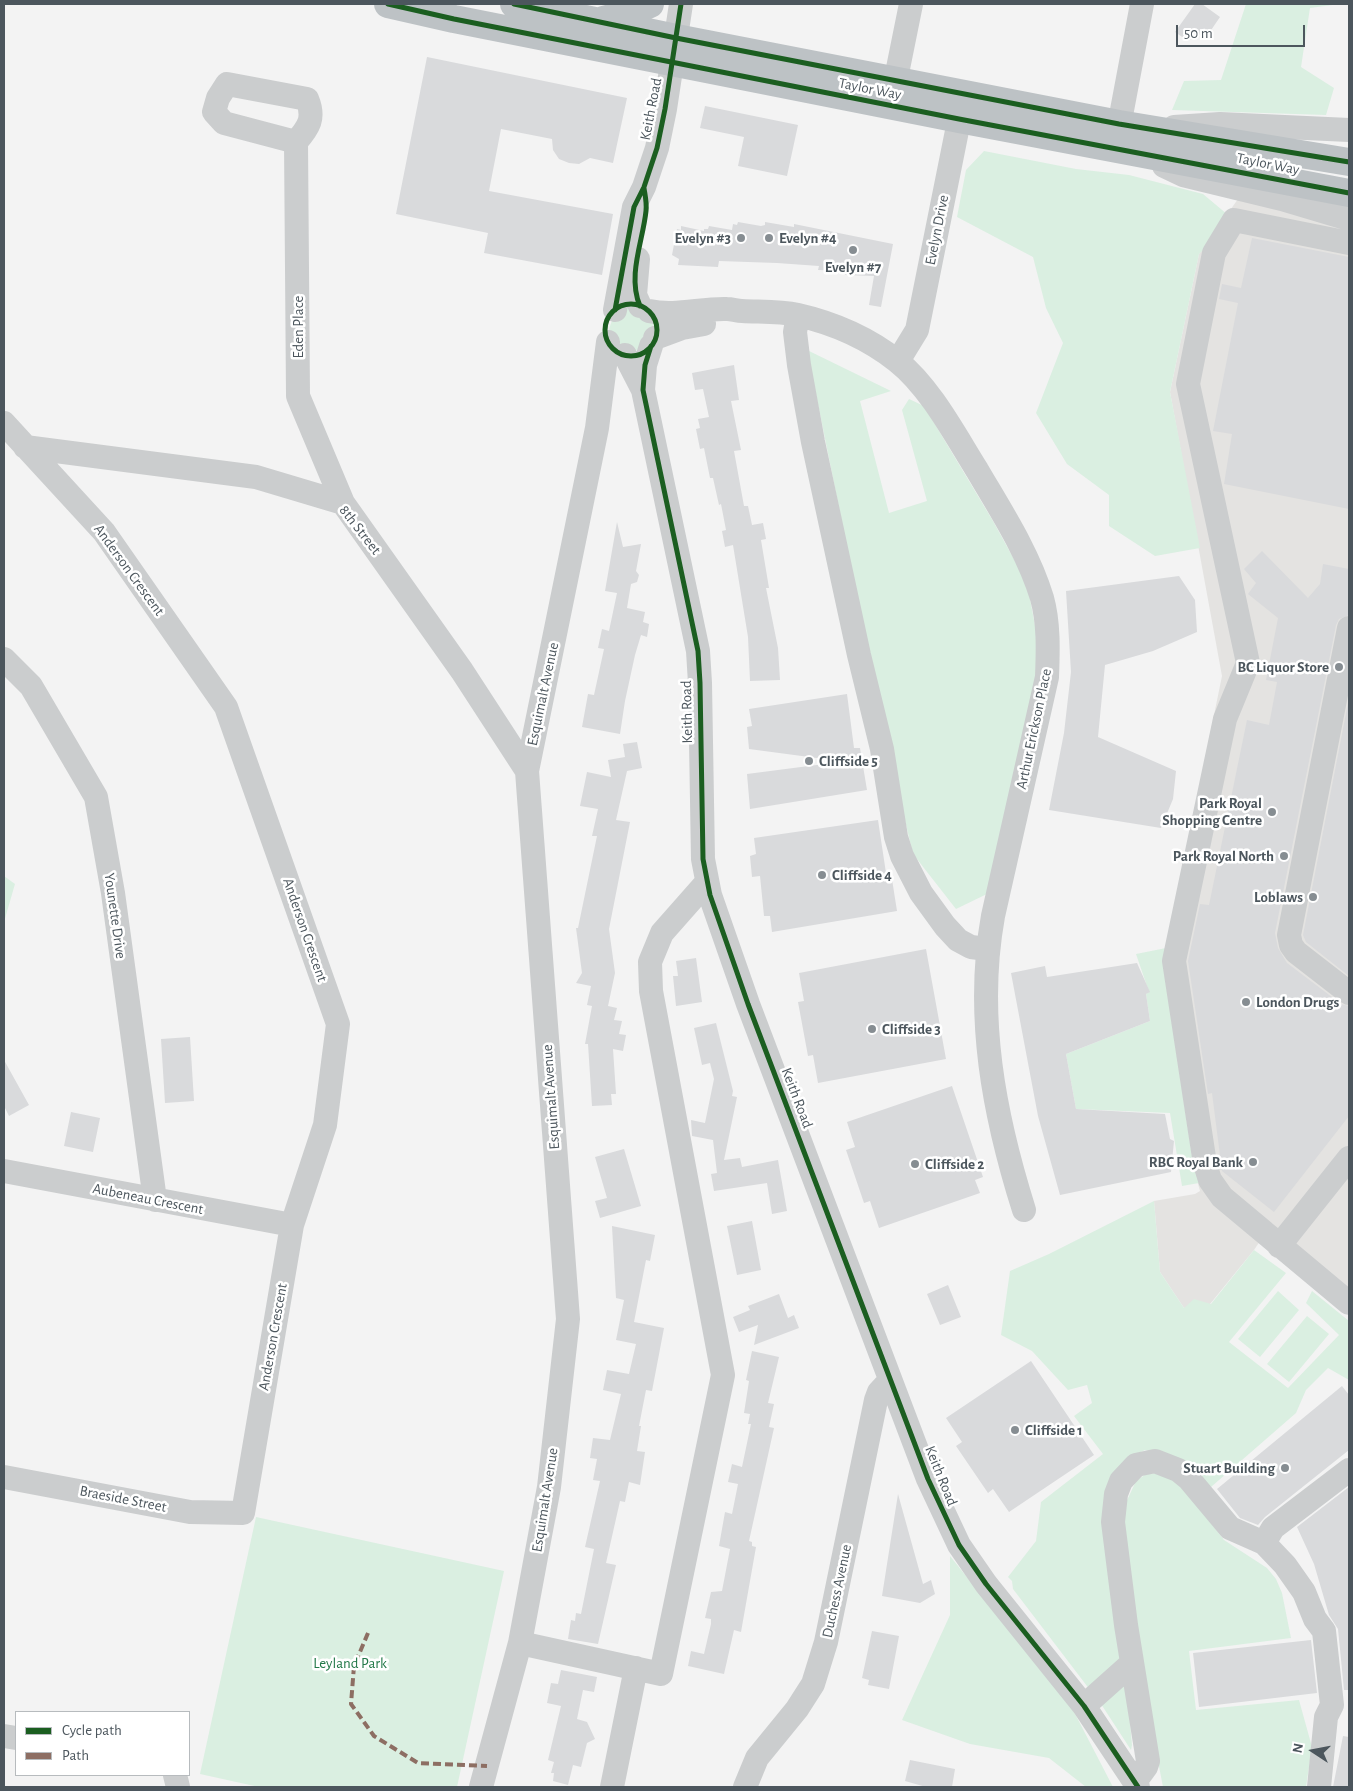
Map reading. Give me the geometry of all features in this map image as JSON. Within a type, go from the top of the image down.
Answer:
[{"type":"highway","name":"Taylor Way","points":[[388,4],[674,50],[1129,138],[1349,193]]},
{"type":"highway","name":"Taylor Way","points":[[514,4],[599,21],[674,50]]},
{"type":"highway","points":[[599,21],[630,13],[650,4]]},
{"type":"highway","name":"Taylor Way","points":[[1129,138],[1349,162]]},
{"type":"street","name":"Keith Road","points":[[615,310],[634,207],[644,187],[657,148],[681,4]]},
{"type":"street","points":[[893,93],[911,4]]},
{"type":"street","points":[[1129,138],[1142,4]]},
{"type":"street","name":"Evelyn Drive","points":[[898,362],[917,330],[962,107]]},
{"type":"street","points":[[1129,138],[1220,124],[1349,130]]},
{"type":"street","points":[[1129,138],[1183,175],[1282,199],[1349,219]]},
{"type":"street","name":"Eden Place","points":[[296,142],[298,396],[343,503]]},
{"type":"street","name":"Keith Road","points":[[644,187],[646,209],[635,279],[635,295],[644,308]]},
{"type":"street","points":[[1349,243],[1234,220],[1214,253],[1188,384],[1248,663],[1226,719],[1174,961],[1205,1164],[1210,1180],[1222,1197],[1349,1303]]},
{"type":"street","points":[[631,304],[644,308],[656,323],[653,342],[639,354],[619,350],[606,324],[615,310],[631,304]]},
{"type":"street","name":"Arthur Erickson Place","points":[[644,308],[670,314],[728,309],[778,311],[798,315],[839,328],[898,362],[923,389],[948,422],[1014,533],[1042,599],[1046,625],[1047,676],[1005,857],[987,949],[988,1049],[994,1099],[1007,1155],[1024,1210]]},
{"type":"street","name":"Arthur Erickson Place","points":[[653,342],[682,328],[729,319],[742,311]]},
{"type":"street","points":[[798,315],[796,332],[799,366],[813,442],[859,655],[882,749],[896,837],[902,856],[921,893],[945,926],[958,940],[971,947],[987,949]]},
{"type":"street","name":"Keith Road","points":[[653,342],[645,365],[643,390],[698,651],[703,859],[710,895],[748,1004],[928,1480],[959,1544],[986,1584],[1084,1706],[1136,1784]]},
{"type":"street","name":"Keith Road","points":[[619,350],[643,390]]},
{"type":"street","name":"Esquimalt Avenue","points":[[481,1787],[520,1643],[549,1487],[568,1320],[527,771],[601,405],[619,350]]},
{"type":"street","name":"Anderson Crescent","points":[[4,423],[104,532],[226,707],[338,1024],[324,1125],[292,1225],[243,1513]]},
{"type":"street","name":"8th Street","points":[[25,448],[256,477],[343,503],[462,671],[527,771]]},
{"type":"street","points":[[1349,628],[1289,935],[1291,945],[1296,952],[1349,993]]},
{"type":"street","name":"Younette Drive","points":[[4,659],[31,686],[96,797],[113,893],[155,1200]]},
{"type":"street","points":[[520,1643],[661,1674],[723,1375],[651,991],[650,962],[662,933],[707,882]]},
{"type":"street","points":[[1279,1246],[1349,1160]]},
{"type":"street","name":"Aubeneau Crescent","points":[[4,1171],[292,1225]]},
{"type":"street","name":"Duchess Avenue","points":[[744,1787],[757,1758],[797,1709],[813,1684],[826,1642],[876,1400],[879,1392],[890,1380]]},
{"type":"street","points":[[1136,1784],[1148,1761],[1131,1664],[1113,1522],[1116,1494],[1122,1481],[1136,1465],[1155,1461],[1178,1470],[1189,1479],[1230,1528],[1264,1543],[1285,1565],[1304,1592],[1315,1620],[1310,1633],[1311,1642],[1319,1706],[1326,1717],[1320,1787]]},
{"type":"street","points":[[1264,1543],[1273,1528],[1349,1470]]},
{"type":"street","name":"Braeside Street","points":[[4,1477],[190,1512],[243,1513]]},
{"type":"street","points":[[1084,1706],[1131,1664]]},
{"type":"street","points":[[612,1787],[636,1668]]},
{"type":"shaded area","name":"Park Royal Shopping Centre","points":[[1238,199],[1349,218],[1349,1294],[1305,1258],[1272,1223],[1254,1250],[1210,1304],[1184,1308],[1160,1272],[1154,1201],[1195,1194],[1200,1191],[1194,1169],[1163,964],[1222,676],[1170,392],[1199,254]]},
{"type":"green space","points":[[1246,4],[1340,4],[1310,8],[1301,67],[1334,88],[1326,115],[1172,110],[1184,81],[1221,80]]},
{"type":"green space","points":[[984,151],[1076,169],[1129,175],[1203,194],[1234,220],[1199,254],[1170,392],[1200,548],[1155,556],[1109,526],[1109,495],[1067,464],[1036,413],[1063,343],[1046,308],[1033,257],[957,217],[966,170]]},
{"type":"green space","points":[[631,307],[653,323],[652,333],[646,343],[641,349],[634,351],[621,349],[609,331],[611,322],[616,315],[622,310]]},
{"type":"green space","points":[[807,350],[891,391],[860,401],[889,513],[927,501],[902,410],[909,399],[924,406],[993,521],[1027,583],[1037,636],[1040,672],[989,893],[956,909],[913,854],[889,754]]},
{"type":"green space","points":[[4,876],[15,884],[4,922]]},
{"type":"green space","points":[[1166,948],[1163,964],[1194,1169],[1199,1183],[1182,1186],[1170,1113],[1076,1109],[1066,1054],[1150,1021],[1146,994],[1149,992],[1136,954]]},
{"type":"green space","points":[[1154,1201],[1160,1272],[1184,1308],[1194,1299],[1211,1304],[1254,1250],[1286,1273],[1229,1342],[1288,1388],[1339,1335],[1306,1303],[1312,1291],[1349,1321],[1349,1380],[1328,1368],[1306,1390],[1296,1413],[1211,1487],[1180,1461],[1145,1450],[1133,1456],[1118,1471],[1122,1662],[1090,1690],[1013,1589],[1012,1581],[1008,1577],[1036,1541],[1041,1502],[1103,1454],[1074,1416],[1092,1403],[1087,1385],[1068,1390],[1032,1351],[1001,1335],[1010,1271],[1049,1254]]},
{"type":"green space","points":[[1278,1291],[1299,1310],[1260,1357],[1238,1339]]},
{"type":"green space","points":[[1307,1316],[1329,1334],[1289,1382],[1267,1364]]},
{"type":"green space","points":[[1159,1473],[1182,1485],[1224,1540],[1267,1568],[1276,1579],[1282,1593],[1291,1638],[1189,1651],[1196,1710],[1299,1700],[1312,1747],[1306,1787],[1163,1787],[1141,1673],[1123,1509],[1136,1481],[1146,1474]]},
{"type":"green space","name":"Leyland Park","points":[[256,1517],[504,1571],[457,1787],[259,1787],[200,1774]]},
{"type":"green space","points":[[950,1556],[1072,1708],[1113,1787],[1086,1787],[1049,1758],[970,1744],[902,1720],[950,1615]]},
{"type":"green space","points":[[1126,1677],[1132,1745],[1131,1750],[1101,1704]]},
{"type":"building","points":[[1195,4],[1202,4],[1220,17],[1205,39],[1195,31],[1188,41],[1175,32]]},
{"type":"building","points":[[427,57],[627,98],[613,163],[590,158],[579,164],[569,163],[559,159],[553,150],[552,139],[501,129],[489,191],[613,214],[602,275],[484,253],[488,233],[396,214]]},
{"type":"building","points":[[705,106],[798,125],[787,176],[738,166],[744,137],[700,128]]},
{"type":"building","points":[[738,222],[761,226],[765,225],[765,222],[794,227],[794,224],[893,244],[881,307],[869,305],[874,276],[845,275],[846,271],[818,270],[819,266],[777,263],[719,261],[718,267],[678,265],[679,259],[672,255],[677,229],[681,230],[681,226],[704,231],[709,226],[732,230],[733,224],[737,225]]},
{"type":"building","points":[[1252,238],[1349,257],[1349,509],[1224,484],[1232,434],[1213,431],[1238,303],[1219,299],[1222,284],[1241,288]]},
{"type":"building","points":[[734,365],[739,400],[731,401],[741,450],[734,451],[744,506],[748,506],[752,525],[763,523],[766,539],[761,540],[769,588],[766,588],[778,648],[780,680],[750,681],[748,637],[733,545],[725,547],[722,531],[726,530],[721,504],[719,505],[713,478],[710,478],[704,448],[700,449],[696,429],[700,428],[698,419],[709,417],[703,389],[695,390],[692,373]]},
{"type":"building","points":[[617,522],[623,547],[641,544],[636,571],[639,575],[637,582],[631,584],[627,608],[645,612],[643,622],[649,624],[647,637],[641,635],[635,655],[620,734],[582,727],[588,694],[594,695],[604,649],[598,648],[602,629],[609,631],[617,593],[605,591]]},
{"type":"building","name":"Park Royal North","points":[[1262,551],[1308,598],[1320,584],[1323,564],[1349,569],[1349,615],[1339,619],[1336,625],[1275,933],[1278,948],[1287,963],[1341,1004],[1349,1006],[1349,1116],[1274,1212],[1222,1171],[1212,1093],[1208,1094],[1188,961],[1200,904],[1209,905],[1247,720],[1269,725],[1277,682],[1266,680],[1278,618],[1248,594],[1256,583],[1244,569]]},
{"type":"building","points":[[1179,576],[1195,600],[1197,632],[1153,651],[1105,665],[1098,737],[1176,771],[1173,799],[1161,828],[1049,810],[1064,733],[1071,672],[1066,591]]},
{"type":"building","name":"Cliffside 5","points":[[847,694],[854,748],[860,748],[867,790],[750,809],[747,774],[832,763],[832,760],[749,749],[747,727],[752,726],[749,709]]},
{"type":"building","points":[[1349,698],[1349,976],[1306,942],[1303,935]]},
{"type":"building","points":[[637,742],[642,768],[627,771],[616,820],[630,822],[609,929],[615,973],[608,1006],[617,1008],[614,1020],[622,1021],[619,1034],[626,1035],[623,1051],[613,1049],[616,1094],[611,1094],[612,1105],[592,1106],[588,1044],[585,1044],[592,1006],[587,1005],[591,986],[576,983],[582,973],[576,928],[578,928],[597,836],[592,836],[598,809],[580,806],[587,772],[611,777],[608,760],[625,757],[623,744]]},
{"type":"building","name":"Cliffside 4","points":[[878,820],[886,873],[891,873],[897,911],[772,932],[770,916],[764,916],[760,876],[752,877],[750,856],[756,854],[754,838]]},
{"type":"building","name":"Cliffside 3","points":[[926,949],[946,1059],[818,1083],[813,1055],[808,1056],[798,1002],[804,1001],[799,973]]},
{"type":"building","points":[[696,958],[702,1002],[676,1006],[673,976],[678,976],[676,961]]},
{"type":"building","points":[[1137,963],[1150,992],[1146,994],[1150,1021],[1066,1054],[1076,1109],[1165,1114],[1170,1139],[1174,1141],[1171,1172],[1060,1195],[1038,1116],[1011,973],[1045,966],[1047,977]]},
{"type":"building","points":[[716,1023],[733,1091],[732,1096],[737,1097],[724,1160],[740,1158],[742,1167],[778,1160],[787,1211],[772,1214],[767,1183],[714,1191],[711,1174],[717,1173],[713,1140],[692,1136],[691,1120],[705,1123],[714,1079],[710,1063],[702,1065],[694,1028]]},
{"type":"building","points":[[190,1037],[194,1101],[165,1103],[161,1039]]},
{"type":"building","points":[[4,1060],[29,1105],[9,1116],[4,1106]]},
{"type":"building","name":"Cliffside 2","points":[[952,1086],[983,1177],[975,1180],[980,1193],[879,1228],[870,1201],[864,1203],[846,1150],[855,1147],[847,1122]]},
{"type":"building","points":[[71,1112],[100,1118],[93,1152],[64,1146]]},
{"type":"building","points":[[624,1149],[641,1206],[600,1218],[595,1201],[607,1198],[595,1157]]},
{"type":"building","points":[[752,1221],[761,1270],[737,1275],[727,1226]]},
{"type":"building","points":[[612,1226],[655,1235],[650,1261],[646,1260],[634,1322],[664,1328],[652,1391],[646,1390],[639,1426],[641,1426],[637,1451],[645,1452],[640,1485],[629,1482],[625,1502],[620,1501],[606,1563],[616,1565],[598,1644],[568,1639],[571,1620],[575,1621],[576,1613],[581,1614],[594,1549],[585,1547],[600,1481],[593,1480],[597,1459],[590,1458],[593,1438],[610,1440],[621,1394],[603,1390],[607,1370],[629,1374],[636,1344],[616,1340],[624,1300],[616,1298]]},
{"type":"building","points":[[948,1285],[961,1317],[940,1325],[927,1294]]},
{"type":"building","points":[[779,1294],[788,1318],[794,1315],[799,1328],[754,1345],[758,1325],[739,1332],[733,1317],[750,1310],[748,1306]]},
{"type":"building","points":[[752,1351],[779,1357],[768,1403],[774,1404],[769,1427],[774,1428],[749,1541],[752,1542],[752,1546],[756,1547],[741,1632],[734,1630],[724,1674],[688,1666],[691,1651],[704,1654],[711,1624],[711,1619],[705,1618],[711,1592],[722,1591],[730,1549],[719,1546],[725,1512],[732,1514],[738,1484],[728,1482],[732,1464],[742,1467],[751,1424],[748,1424],[750,1414],[744,1413],[749,1381],[746,1380]]},
{"type":"building","name":"Cliffside 1","points":[[1031,1361],[1094,1455],[1009,1512],[993,1489],[988,1493],[956,1446],[962,1442],[946,1418]]},
{"type":"building","name":"Stuart Building","points":[[1342,1386],[1349,1395],[1349,1450],[1265,1517],[1258,1525],[1240,1518],[1217,1489]]},
{"type":"building","points":[[1349,1487],[1349,1690],[1344,1690],[1338,1629],[1329,1615],[1314,1564],[1297,1527]]},
{"type":"building","points":[[898,1494],[923,1584],[931,1580],[935,1594],[920,1603],[882,1596]]},
{"type":"building","points":[[872,1631],[899,1636],[889,1689],[868,1685],[869,1680],[862,1678]]},
{"type":"building","points":[[1311,1640],[1317,1693],[1199,1707],[1193,1653]]},
{"type":"building","points":[[561,1670],[597,1677],[594,1692],[583,1690],[577,1719],[587,1722],[595,1739],[587,1743],[581,1767],[573,1765],[568,1785],[553,1781],[554,1773],[551,1773],[554,1762],[548,1760],[561,1706],[547,1703],[551,1683],[558,1684]]},
{"type":"building","points":[[1343,1736],[1349,1737],[1349,1787],[1333,1787]]},
{"type":"building","points":[[910,1760],[955,1769],[952,1787],[926,1787],[905,1781]]},
{"type":"marked path","points":[[368,1633],[354,1666],[351,1704],[374,1736],[418,1763],[487,1766]]},
{"type":"cycle path","points":[[388,4],[454,19],[959,119],[1349,193]]},
{"type":"cycle path","points":[[514,4],[676,38],[1119,124],[1349,162]]},
{"type":"cycle path","points":[[615,310],[634,207],[644,187],[657,148],[681,4]]},
{"type":"cycle path","points":[[640,306],[636,295],[635,271],[646,211],[644,188]]},
{"type":"cycle path","points":[[631,304],[641,306],[649,312],[655,320],[657,330],[655,340],[649,348],[641,354],[631,356],[621,354],[613,348],[607,340],[605,330],[607,320],[613,312],[621,306],[631,304]]},
{"type":"cycle path","points":[[651,346],[645,365],[643,390],[698,651],[703,859],[710,895],[748,1004],[928,1479],[959,1545],[986,1584],[1084,1706],[1138,1787]]},
{"type":"place","name":"Evelyn #3","points":[[741,238]]},
{"type":"place","name":"Evelyn #4","points":[[769,238]]},
{"type":"place","name":"Evelyn #7","points":[[853,250]]},
{"type":"place","name":"BC Liquor Store","points":[[1339,667]]},
{"type":"place","name":"Cliffside 5","points":[[809,761]]},
{"type":"place","name":"Park Royal Shopping Centre","points":[[1272,812]]},
{"type":"place","name":"Park Royal North","points":[[1284,856]]},
{"type":"place","name":"Cliffside 4","points":[[822,875]]},
{"type":"place","name":"Loblaws","points":[[1313,897]]},
{"type":"place","name":"London Drugs","points":[[1246,1002]]},
{"type":"place","name":"Cliffside 3","points":[[872,1029]]},
{"type":"place","name":"RBC Royal Bank","points":[[1253,1162]]},
{"type":"place","name":"Cliffside 2","points":[[915,1164]]},
{"type":"place","name":"Cliffside 1","points":[[1015,1430]]},
{"type":"place","name":"Stuart Building","points":[[1285,1468]]}]
